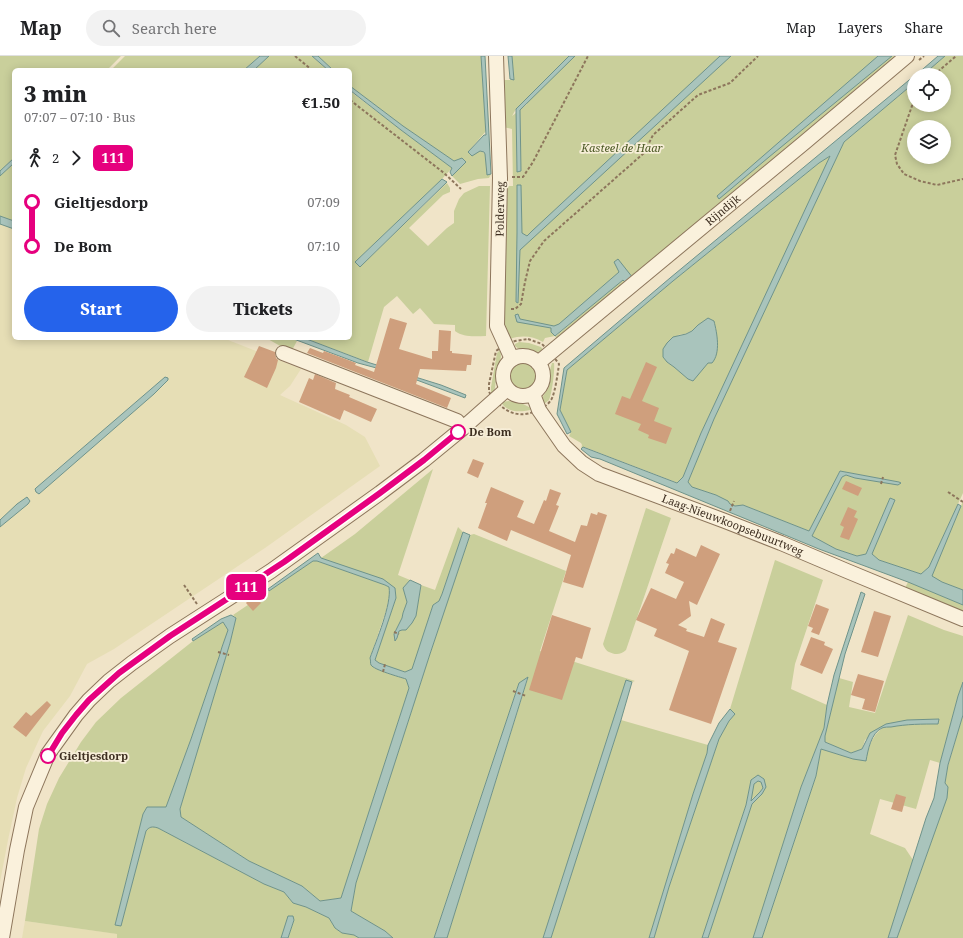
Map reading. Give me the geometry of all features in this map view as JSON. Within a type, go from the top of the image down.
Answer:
[{"type":"street","name":"Polderweg","points":[[496,56],[500,178],[497,326],[512,359]]},
{"type":"street","name":"Rijndijk","points":[[538,363],[800,147],[907,56]]},
{"type":"street","points":[[283,353],[457,421],[463,428]]},
{"type":"street","points":[[522,356],[531,358],[538,363],[543,371],[543,380],[538,390],[525,397],[514,395],[507,389],[503,378],[506,366],[512,359],[522,356]]},
{"type":"street","points":[[2,938],[17,850],[26,808],[48,754],[76,715],[89,700],[109,681],[132,663],[170,636],[290,558],[380,493],[424,460],[507,389]]},
{"type":"street","name":"Laag-Nieuwkoopsebuurtweg","points":[[533,394],[539,410],[564,446],[582,463],[599,474],[781,543],[963,619]]},
{"type":"path","points":[[295,56],[310,68]]},
{"type":"path","points":[[509,177],[523,176],[533,162],[588,56]]},
{"type":"path","points":[[511,309],[515,309],[521,304],[530,261],[544,241],[644,153],[653,135],[698,95],[730,83],[758,56]]},
{"type":"path","points":[[942,68],[956,56]]},
{"type":"path","points":[[352,102],[444,173],[461,189]]},
{"type":"path","points":[[910,112],[895,155],[897,164],[904,174],[920,181],[937,185],[963,179]]},
{"type":"path","points":[[505,344],[496,351],[489,384],[489,392],[501,408],[510,412],[519,415],[528,414],[539,410]]},
{"type":"path","points":[[882,484],[883,477]]},
{"type":"path","points":[[948,492],[963,502]]},
{"type":"path","points":[[728,515],[734,501]]},
{"type":"path","points":[[184,585],[197,605]]},
{"type":"path","points":[[394,632],[399,634]]},
{"type":"path","points":[[218,652],[229,655]]},
{"type":"path","points":[[383,672],[385,664]]},
{"type":"path","points":[[512,691],[526,696]]},
{"type":"shaded area","points":[[0,224],[12,228],[12,340],[228,340],[301,369],[290,386],[280,395],[346,425],[365,437],[380,466],[265,548],[114,649],[87,664],[70,696],[43,731],[26,768],[17,798],[0,882],[0,527],[23,508],[25,498],[0,520]],"holes":[[[165,384],[39,494],[36,488],[63,464],[155,385]]]},
{"type":"shaded area","points":[[25,921],[118,934],[117,938],[22,938]]},
{"type":"green space","points":[[0,56],[121,56],[109,68],[12,68],[12,160],[0,171]]},
{"type":"green space","points":[[125,56],[260,56],[246,68],[113,68]]},
{"type":"green space","points":[[269,56],[312,56],[326,68],[256,68]]},
{"type":"green space","points":[[318,56],[481,56],[486,131],[468,152],[479,151],[485,154],[487,174],[491,174],[489,178],[478,179],[460,184],[452,176],[466,162],[454,161],[403,126],[352,88],[352,68],[331,68]]},
{"type":"green space","name":"Kasteel de Haar","points":[[512,56],[898,56],[633,278],[624,268],[551,331],[556,336],[623,279],[626,283],[558,341],[555,336],[545,338],[543,342],[535,338],[527,337],[510,339],[504,329],[504,186],[513,186],[512,129],[503,127],[500,80],[514,80]],"holes":[[[526,99],[527,104],[520,110],[521,171],[517,172],[516,113],[512,116],[516,109]]]},
{"type":"green space","points":[[945,56],[963,56],[963,493],[929,567],[921,574],[879,560],[872,554],[895,500],[890,498],[866,554],[857,556],[836,549],[812,536],[842,477],[846,475],[855,478],[898,484],[899,482],[840,471],[809,531],[743,505],[735,506],[730,504],[716,495],[691,487],[688,482],[714,419],[844,142],[907,89],[907,112],[951,112],[951,68],[931,68]]},
{"type":"green space","points":[[352,93],[452,168],[355,262],[360,267],[447,183],[450,188],[450,192],[443,195],[409,228],[428,246],[454,223],[454,211],[459,199],[464,193],[479,186],[490,186],[486,336],[466,336],[455,331],[455,325],[434,324],[420,308],[413,314],[397,296],[384,307],[368,362],[309,340],[352,340]]},
{"type":"green space","points":[[831,155],[701,433],[683,477],[678,483],[584,447],[581,449],[581,443],[569,436],[571,432],[560,410],[567,370],[673,281],[819,163]],"holes":[[[698,325],[708,363],[692,381],[667,362],[678,335],[689,332]]]},
{"type":"green space","points":[[12,165],[12,220],[0,216],[0,176]]},
{"type":"green space","points":[[270,340],[297,341],[291,352]]},
{"type":"green space","points":[[519,342],[529,343],[541,347],[544,351],[532,352],[521,350],[515,346],[515,344]]},
{"type":"green space","points":[[500,350],[501,359],[496,378],[495,390],[494,393],[491,393],[497,353]]},
{"type":"green space","points":[[523,363],[533,367],[537,377],[533,387],[523,391],[513,387],[509,377],[513,367]]},
{"type":"green space","points":[[552,363],[554,363],[554,366],[551,393],[549,400],[544,404],[542,398],[549,387],[549,373]]},
{"type":"green space","points":[[509,401],[523,404],[531,408],[530,410],[522,411],[510,410],[501,402]]},
{"type":"green space","points":[[433,469],[398,575],[410,580],[403,588],[407,602],[402,618],[394,634],[397,638],[399,631],[416,616],[421,585],[435,590],[458,527],[463,532],[442,594],[439,601],[433,605],[412,670],[405,672],[379,663],[375,660],[396,598],[395,588],[321,558],[355,534]]},
{"type":"green space","points":[[963,501],[963,590],[931,576]]},
{"type":"green space","points":[[646,508],[671,518],[626,650],[620,654],[613,654],[607,651],[603,644]]},
{"type":"green space","points":[[474,534],[566,571],[540,651],[635,681],[626,681],[543,938],[447,938],[528,678],[519,683],[434,938],[393,938],[385,931],[351,911],[356,883],[470,535]]},
{"type":"green space","points":[[775,560],[823,580],[795,664],[791,689],[827,705],[824,728],[801,787],[753,938],[708,938],[752,803],[762,794],[764,779],[751,780],[746,805],[702,938],[654,938],[669,887],[719,739],[729,721],[735,714],[730,709]]},
{"type":"green space","points":[[313,561],[317,561],[389,587],[390,593],[386,611],[370,658],[374,668],[406,679],[409,688],[341,898],[320,901],[302,886],[249,861],[181,817],[180,809],[230,643],[236,618],[233,615]]},
{"type":"green space","points":[[908,582],[963,605],[963,614],[904,590]]},
{"type":"green space","points":[[908,615],[963,636],[963,682],[940,763],[930,760],[916,809],[880,799],[870,834],[905,848],[913,860],[888,938],[762,938],[816,776],[821,749],[853,759],[868,751],[871,742],[882,728],[908,724],[938,723],[939,719],[886,724],[865,740],[862,749],[851,753],[825,742],[825,736],[839,678],[853,682],[849,707],[875,713]]},
{"type":"green space","points":[[223,622],[228,630],[166,807],[147,807],[143,814],[115,925],[121,926],[146,831],[154,827],[264,884],[284,892],[293,903],[306,907],[329,918],[335,928],[342,933],[354,935],[359,938],[288,938],[294,920],[289,916],[281,938],[117,938],[117,934],[25,921],[39,829],[47,804],[59,778],[81,742],[96,722],[121,698],[193,641]]},
{"type":"green space","points":[[963,715],[963,938],[897,938],[947,798],[945,783],[948,766]]},
{"type":"green space","points":[[621,720],[708,745],[707,753],[649,938],[551,938]]},
{"type":"green space","points":[[758,780],[761,782],[763,788],[750,801],[754,784]]},
{"type":"water","points":[[260,56],[269,56],[256,68],[246,68]]},
{"type":"water","points":[[312,56],[318,56],[331,68],[326,68]]},
{"type":"water","points":[[481,56],[485,56],[491,174],[487,175],[484,152],[480,151],[472,156],[468,152],[484,135],[486,135]]},
{"type":"water","points":[[508,56],[512,56],[514,80],[510,79]]},
{"type":"water","points":[[569,56],[575,56],[520,110],[521,171],[517,172],[516,109]]},
{"type":"water","points":[[720,56],[731,56],[520,250],[518,303],[516,302],[517,185],[521,185],[522,233],[527,236]]},
{"type":"water","points":[[878,56],[892,56],[719,199],[717,196]]},
{"type":"water","points":[[938,56],[945,56],[931,68],[924,68]]},
{"type":"water","points":[[907,82],[907,89],[844,142],[714,419],[688,482],[692,487],[716,495],[728,501],[730,504],[735,506],[743,505],[809,531],[840,471],[899,482],[901,483],[898,485],[855,478],[846,475],[842,477],[812,536],[836,549],[857,556],[866,554],[890,498],[895,500],[872,554],[879,560],[921,574],[929,567],[958,504],[961,506],[932,576],[942,582],[963,590],[963,605],[908,582],[819,549],[600,459],[591,457],[581,449],[583,447],[677,483],[683,477],[701,433],[830,156],[819,163],[673,281],[567,370],[560,410],[571,432],[567,434],[557,414],[564,368]]},
{"type":"water","points":[[352,88],[403,126],[454,161],[462,158],[466,162],[452,176],[450,172],[452,168],[352,92]]},
{"type":"water","points":[[12,160],[12,165],[0,176],[0,171]]},
{"type":"water","points":[[442,179],[447,182],[360,267],[355,262]]},
{"type":"water","points":[[0,216],[12,220],[12,228],[0,224]]},
{"type":"water","points":[[618,259],[633,278],[626,283],[623,280],[555,336],[551,332],[551,328],[517,322],[515,315],[518,314],[520,319],[554,326],[559,324],[619,272],[614,262]]},
{"type":"water","points":[[708,318],[714,321],[717,337],[717,354],[712,363],[708,363],[693,381],[688,379],[667,362],[663,357],[663,349],[673,337],[692,331]]},
{"type":"water","points":[[296,340],[309,340],[367,362],[441,385],[466,395],[465,398],[406,376],[358,363]]},
{"type":"water","points":[[165,377],[168,378],[168,380],[154,394],[39,494],[36,492],[36,488]]},
{"type":"water","points":[[27,497],[30,501],[28,504],[0,527],[0,520]]},
{"type":"water","points":[[463,532],[470,535],[356,883],[351,911],[385,931],[393,938],[359,938],[354,935],[342,933],[335,928],[329,918],[306,907],[293,903],[284,892],[264,884],[154,827],[146,831],[121,926],[115,925],[143,814],[147,807],[166,807],[228,630],[223,622],[193,641],[192,639],[221,619],[231,615],[236,618],[230,643],[180,809],[181,817],[249,861],[302,886],[320,901],[341,898],[409,688],[406,679],[382,671],[373,667],[371,664],[370,658],[386,612],[389,587],[317,561],[313,561],[269,591],[268,589],[318,553],[321,558],[383,579],[395,588],[396,598],[375,660],[379,663],[405,672],[412,669],[433,605],[439,601],[442,594]]},
{"type":"water","points":[[410,580],[421,585],[416,616],[406,630],[399,631],[395,641],[394,634],[402,618],[407,602],[403,588]]},
{"type":"water","points":[[861,592],[865,594],[845,654],[825,736],[825,742],[851,753],[862,749],[870,733],[886,724],[907,720],[939,719],[938,724],[885,727],[878,730],[869,747],[866,761],[853,759],[821,749],[816,776],[762,938],[753,938],[801,787],[824,728],[827,705],[834,675]]},
{"type":"water","points":[[528,677],[447,938],[434,938],[519,683]]},
{"type":"water","points":[[626,680],[632,682],[621,720],[551,938],[543,938]]},
{"type":"water","points":[[963,682],[963,715],[948,765],[945,783],[948,787],[947,798],[897,938],[888,938],[926,818],[934,798],[940,763]]},
{"type":"water","points":[[730,709],[735,714],[729,721],[719,739],[669,887],[654,938],[649,938],[707,753],[708,745],[719,723]]},
{"type":"water","points":[[758,775],[764,779],[766,787],[762,794],[752,804],[708,938],[702,938],[746,805],[751,780]],"holes":[[[758,781],[761,782],[763,788],[751,801],[754,784]]]},
{"type":"water","points":[[288,916],[293,916],[294,920],[288,938],[281,938]]},
{"type":"building","points":[[390,318],[407,323],[399,349],[432,359],[432,351],[438,351],[439,330],[451,331],[450,351],[452,351],[452,353],[472,355],[471,365],[467,365],[466,371],[420,369],[416,384],[451,398],[447,408],[307,353],[310,348],[323,353],[324,351],[356,363],[355,365],[374,372]]},
{"type":"building","points":[[259,346],[275,352],[278,360],[267,388],[244,377]]},
{"type":"building","points":[[646,362],[657,367],[642,401],[659,408],[654,421],[672,428],[666,444],[648,438],[649,435],[638,430],[641,424],[615,414],[622,396],[630,399]]},
{"type":"building","points":[[315,374],[336,383],[335,389],[350,395],[349,397],[377,409],[371,422],[344,410],[340,420],[299,402],[309,378],[313,380]]},
{"type":"building","points":[[473,459],[484,463],[478,478],[467,473]]},
{"type":"building","points":[[846,481],[862,488],[858,496],[842,489]]},
{"type":"building","points":[[491,487],[524,501],[517,517],[534,524],[544,500],[546,501],[550,489],[561,493],[556,505],[559,506],[549,531],[575,542],[581,525],[587,526],[591,513],[597,515],[598,512],[607,515],[583,588],[563,582],[571,555],[511,530],[507,541],[478,528]]},
{"type":"building","points":[[848,507],[857,511],[854,517],[858,519],[849,540],[840,537],[844,527],[840,525]]},
{"type":"building","points":[[701,545],[720,554],[697,605],[689,601],[691,616],[678,625],[687,629],[686,631],[704,637],[711,618],[725,624],[718,642],[737,648],[711,724],[669,710],[689,651],[654,636],[657,629],[636,620],[651,588],[676,599],[684,582],[665,573],[669,564],[666,563],[671,553],[674,554],[676,548],[696,557]]},
{"type":"building","points":[[253,595],[261,603],[253,611],[246,603]]},
{"type":"building","points":[[816,604],[829,609],[819,635],[811,632],[813,628],[808,626]]},
{"type":"building","points":[[874,611],[891,616],[878,657],[861,652]]},
{"type":"building","points":[[552,615],[591,628],[582,659],[576,657],[562,700],[529,690]]},
{"type":"building","points":[[811,637],[825,642],[824,645],[833,649],[822,674],[800,665]]},
{"type":"building","points":[[858,674],[884,681],[875,712],[862,709],[865,699],[851,695]]},
{"type":"building","points":[[47,701],[51,705],[26,737],[13,727],[26,712],[31,716]]},
{"type":"building","points":[[896,794],[906,797],[902,812],[891,809]]},
{"type":"bus line","name":"111","points":[[48,756],[62,733],[76,715],[89,700],[119,673],[170,636],[284,562],[380,493],[458,432]]},
{"type":"place","name":"De Bom","points":[[458,432]]},
{"type":"place","name":"Gieltjesdorp","points":[[48,756]]}]
